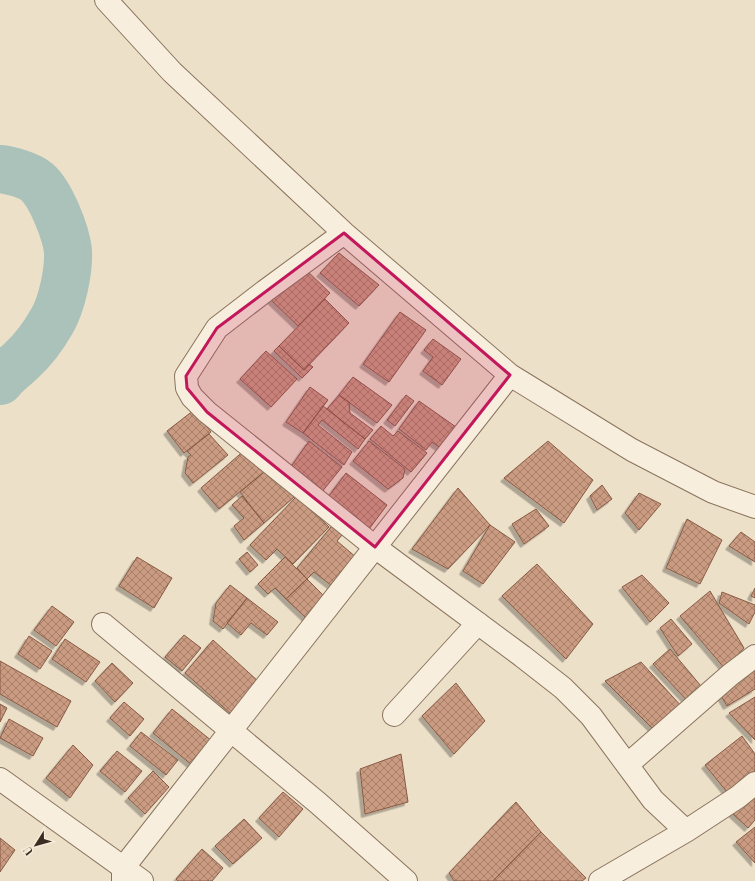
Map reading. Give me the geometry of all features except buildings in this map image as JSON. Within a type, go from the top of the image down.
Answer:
[{"type":"street","points":[[106,0],[172,72],[344,233],[510,375],[632,450],[713,492],[755,507]]},
{"type":"street","points":[[344,233],[217,328],[186,376],[186,388],[192,397],[207,412],[376,547],[563,688],[591,716],[654,800],[686,831]]},
{"type":"street","points":[[123,874],[230,730],[376,547],[510,375]]},
{"type":"street","points":[[394,715],[478,623]]},
{"type":"street","points":[[103,624],[318,803],[406,881]]},
{"type":"street","points":[[627,765],[755,656]]},
{"type":"street","points":[[0,779],[123,874],[142,881]]},
{"type":"street","points":[[600,881],[686,831],[738,797],[755,783]]},
{"type":"highlighted area","points":[[344,233],[510,375],[375,547],[207,412],[187,388],[186,376],[217,328]]},
{"type":"waterway","points":[[0,169],[34,179],[42,188],[57,214],[67,243],[68,251],[66,277],[62,297],[56,314],[42,337],[31,351],[0,381]]}]
